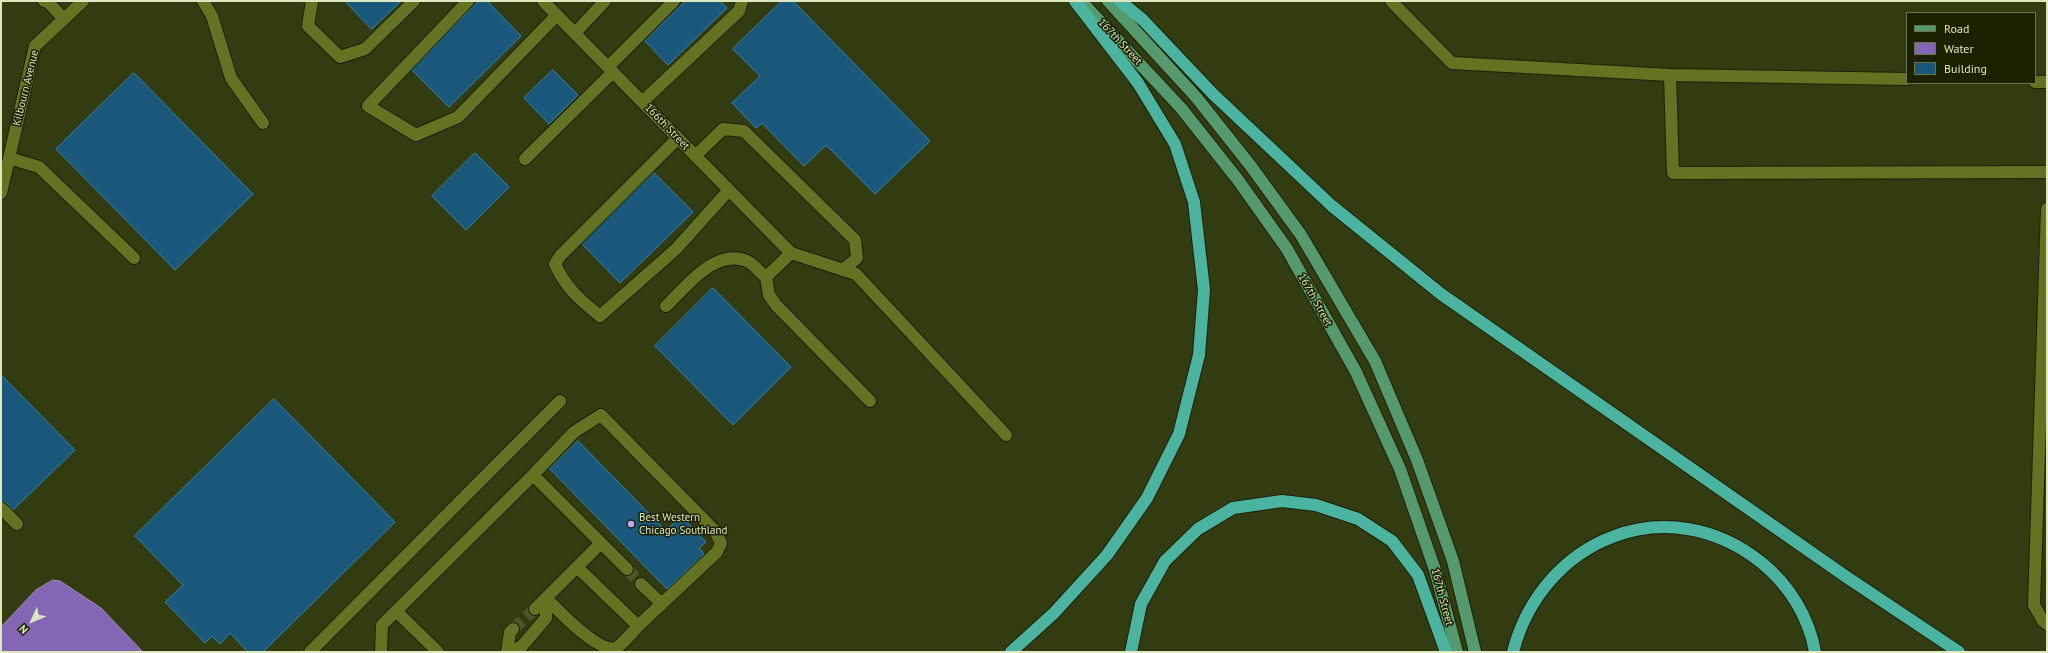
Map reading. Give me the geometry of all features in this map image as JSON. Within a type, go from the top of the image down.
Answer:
[{"type":"highway","points":[[1011,652],[1054,613],[1107,555],[1147,498],[1179,434],[1198,355],[1204,283],[1194,202],[1175,144],[1138,83],[1075,1]]},
{"type":"highway","points":[[1120,1],[1143,20],[1213,94],[1332,206],[1442,294],[1845,576],[1959,652]]},
{"type":"highway","points":[[1131,652],[1141,604],[1165,561],[1198,529],[1233,508],[1282,502],[1316,505],[1358,519],[1392,541],[1418,575],[1446,652]]},
{"type":"highway","points":[[1513,652],[1517,636],[1530,608],[1551,579],[1567,563],[1601,542],[1617,535],[1641,529],[1666,527],[1688,529],[1722,539],[1744,550],[1768,568],[1795,600],[1811,633],[1815,652]]},
{"type":"main road","name":"167th Street","points":[[1081,1],[1181,108],[1238,180],[1287,249],[1356,372],[1400,469],[1435,570],[1458,652]]},
{"type":"main road","name":"167th Street","points":[[1108,1],[1196,97],[1250,165],[1301,235],[1375,361],[1417,460],[1453,561],[1475,652]]},
{"type":"street","points":[[44,1],[48,2],[64,19]]},
{"type":"street","name":"Kilbourn Avenue","points":[[1,193],[36,46],[83,1]]},
{"type":"street","points":[[203,1],[212,16],[231,78],[263,123]]},
{"type":"street","points":[[312,1],[308,26],[340,57],[365,49],[414,1]]},
{"type":"street","points":[[468,1],[368,106],[416,135],[458,117],[557,15]]},
{"type":"street","name":"166th Street","points":[[543,1],[791,253]]},
{"type":"street","points":[[575,33],[605,1]]},
{"type":"street","points":[[525,159],[611,70],[674,1]]},
{"type":"street","points":[[642,102],[739,11],[742,1]]},
{"type":"street","points":[[1391,1],[1452,63],[1670,75],[1906,79]]},
{"type":"street","points":[[1670,75],[1673,173],[2047,172]]},
{"type":"street","points":[[2036,82],[2047,82]]},
{"type":"street","points":[[696,156],[723,129],[744,131],[855,240],[857,258],[843,270]]},
{"type":"street","points":[[678,138],[560,256],[555,264],[562,280],[581,301],[600,316],[676,249],[729,190]]},
{"type":"street","points":[[9,158],[39,167],[134,258]]},
{"type":"street","points":[[2047,209],[2034,605],[2043,621],[2047,624]]},
{"type":"street","points":[[766,278],[791,253],[856,274],[1006,435]]},
{"type":"street","points":[[666,306],[706,267],[732,257],[748,262],[766,278],[769,295],[776,305],[870,401]]},
{"type":"street","points":[[310,652],[560,402]]},
{"type":"street","points":[[381,652],[382,625],[533,475],[574,432],[601,415],[715,531],[721,543],[717,552],[616,648],[606,650],[592,643],[541,603]]},
{"type":"street","points":[[533,475],[627,569]]},
{"type":"street","points":[[1,508],[17,524]]},
{"type":"street","points":[[541,603],[601,543]]},
{"type":"street","points":[[577,567],[638,626]]},
{"type":"street","points":[[641,584],[662,604]]},
{"type":"street","points":[[511,652],[522,646],[546,618],[546,612],[541,603]]},
{"type":"street","points":[[396,610],[438,652]]},
{"type":"street","points":[[507,652],[510,632],[513,629]]},
{"type":"water","points":[[53,580],[60,581],[101,608],[143,652],[1,652],[1,627],[36,590]]},
{"type":"building","points":[[345,1],[401,1],[372,29]]},
{"type":"building","points":[[479,1],[487,1],[521,36],[449,107],[412,70]]},
{"type":"building","points":[[686,1],[720,1],[727,8],[668,65],[645,41]]},
{"type":"building","points":[[782,1],[793,1],[930,141],[875,194],[826,145],[804,166],[762,123],[756,128],[732,103],[760,76],[733,49]]},
{"type":"building","points":[[553,70],[578,95],[549,124],[524,98]]},
{"type":"building","points":[[134,73],[253,194],[175,270],[56,149]]},
{"type":"building","points":[[475,153],[509,187],[466,230],[432,196]]},
{"type":"building","points":[[654,173],[693,212],[620,283],[582,244]]},
{"type":"building","points":[[713,288],[791,367],[733,425],[655,346]]},
{"type":"building","points":[[1,375],[75,450],[13,510],[6,502],[1,501]]},
{"type":"building","points":[[274,399],[395,522],[263,652],[248,652],[230,633],[220,644],[212,636],[205,643],[165,602],[183,585],[135,536]]},
{"type":"building","name":"Best Western Chicago Southland","points":[[578,441],[666,531],[681,516],[706,542],[699,548],[704,554],[667,589],[550,469]]},
{"type":"tunnel","points":[[627,569],[641,584]]},
{"type":"tunnel","points":[[513,629],[535,609]]},
{"type":"place","name":"Best Western Chicago Southland","points":[[631,524]]}]
